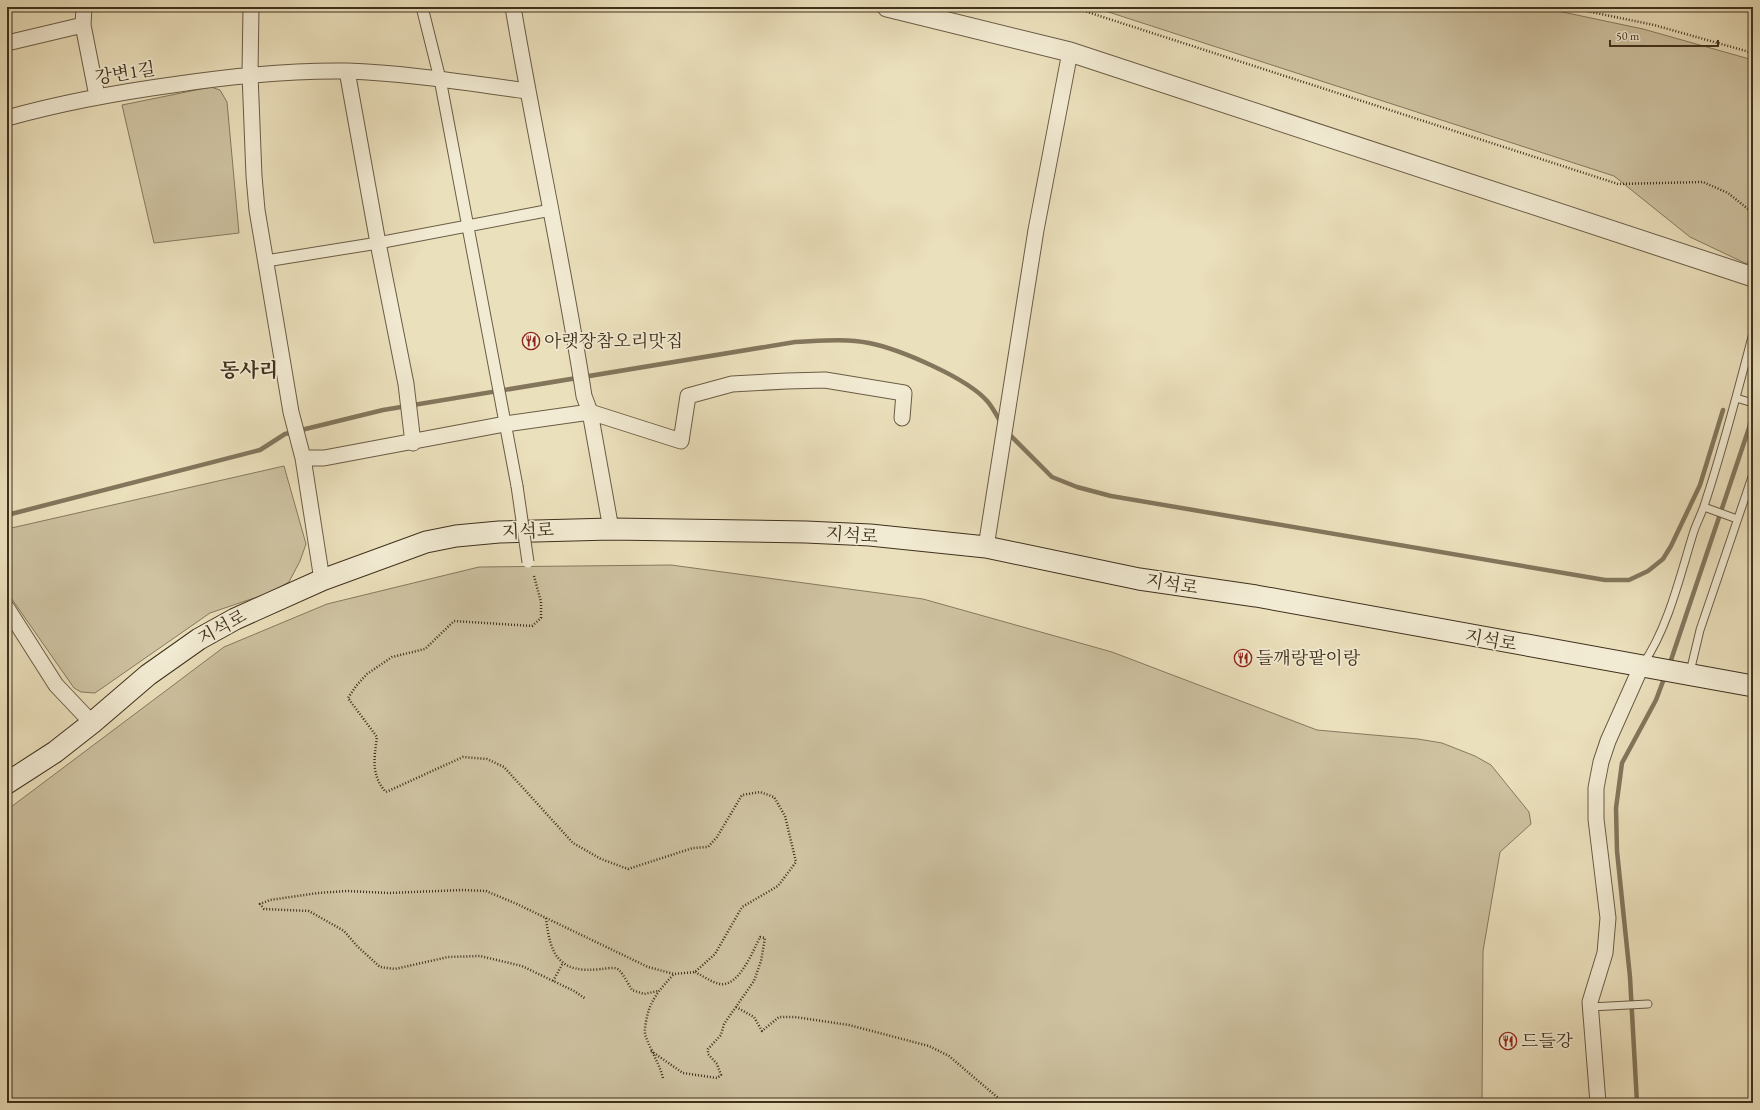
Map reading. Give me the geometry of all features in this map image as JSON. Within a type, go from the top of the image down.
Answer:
[{"type":"main road","name":"지석로","points":[[7,783],[55,752],[92,723],[148,675],[199,639],[242,616],[322,580],[426,542],[456,536],[499,532],[611,529],[854,534],[986,547],[1139,579],[1256,596],[1644,668],[1753,686]]},
{"type":"street","points":[[84,7],[83,25],[97,96]]},
{"type":"street","points":[[251,7],[250,74],[254,176],[266,261],[291,412],[303,458],[322,580]]},
{"type":"street","points":[[422,7],[440,79],[517,486],[528,562]]},
{"type":"street","points":[[513,7],[584,396],[590,412],[611,529]]},
{"type":"street","points":[[887,7],[1070,52],[1753,277]]},
{"type":"street","points":[[7,43],[83,25]]},
{"type":"street","points":[[986,547],[1000,466],[1036,230],[1070,52]]},
{"type":"street","points":[[347,72],[378,243],[406,384],[412,424],[413,443]]},
{"type":"street","name":"강변1길","points":[[7,118],[97,96],[250,74],[347,72],[440,79],[527,90]]},
{"type":"street","points":[[266,261],[378,243],[551,210]]},
{"type":"street","points":[[303,458],[324,458],[413,443],[503,418],[590,412],[681,441],[688,396],[732,384],[825,380],[904,393],[902,418]]},
{"type":"street","points":[[7,608],[56,685],[92,723]]},
{"type":"street","points":[[1598,1103],[1590,1007],[1605,953],[1608,918],[1596,819],[1596,788],[1601,762],[1608,741],[1644,668]]},
{"type":"lane","points":[[1644,668],[1653,650],[1677,587],[1693,532],[1704,507],[1739,399],[1753,333]]},
{"type":"lane","points":[[1739,399],[1753,403]]},
{"type":"lane","points":[[1685,675],[1753,474]]},
{"type":"lane","points":[[1704,507],[1738,519]]},
{"type":"lane","points":[[1590,1007],[1646,1004]]},
{"type":"path","points":[[1072,7],[1618,184],[1703,182],[1728,193],[1753,213]]},
{"type":"path","points":[[1567,7],[1654,25],[1753,53]]},
{"type":"path","points":[[534,576],[541,602],[541,618],[532,626],[454,622],[425,649],[392,657],[367,674],[356,686],[348,698],[377,738],[374,760],[378,783],[386,792],[463,757],[486,759],[504,767],[573,843],[601,859],[628,870],[693,848],[708,847],[717,836],[742,795],[760,792],[774,797],[785,816],[796,862],[778,886],[742,907],[715,954],[695,972]]},
{"type":"path","points":[[586,999],[574,991],[522,966],[480,956],[448,957],[395,969],[380,967],[357,946],[344,931],[309,911],[264,909],[260,904],[270,900],[318,893],[347,891],[389,894],[463,890],[486,891],[648,967],[674,974],[695,972],[722,984],[738,977],[760,937],[765,938],[761,961],[754,981],[724,1024],[721,1035],[708,1049],[708,1054],[717,1064],[721,1075],[717,1078],[683,1073],[651,1051]]},
{"type":"path","points":[[546,918],[548,938],[552,949],[556,957],[566,966],[594,970],[614,968],[619,970],[632,990],[644,994],[658,991]]},
{"type":"path","points":[[553,981],[563,963]]},
{"type":"path","points":[[663,1078],[660,1067],[651,1051],[645,1035],[646,1024],[650,1004],[658,991],[674,974]]},
{"type":"path","points":[[736,1007],[754,1017],[762,1031],[779,1017],[795,1017],[849,1025],[929,1046],[949,1056],[1004,1103]]},
{"type":"shaded area","points":[[1093,7],[1539,7],[1643,29],[1753,60],[1753,248],[1747,264],[1690,237],[1614,176]]},
{"type":"shaded area","points":[[211,87],[220,90],[227,102],[239,233],[154,243],[122,105]]},
{"type":"shaded area","points":[[284,466],[306,544],[300,561],[289,582],[269,593],[210,613],[95,693],[81,692],[74,688],[7,592],[7,529]]},
{"type":"shaded area","points":[[671,565],[923,599],[1112,652],[1317,730],[1418,739],[1442,743],[1475,756],[1491,765],[1529,812],[1531,824],[1500,852],[1483,951],[1482,1103],[7,1103],[7,810],[224,647],[327,604],[479,567]]},
{"type":"waterway","points":[[7,515],[260,450],[285,434],[383,410],[795,342],[832,340],[860,341],[882,346],[915,358],[949,374],[978,393],[990,404],[1001,423]]},
{"type":"waterway","points":[[1669,666],[1749,428],[1753,409]]},
{"type":"waterway","points":[[1007,432],[1052,477],[1077,487],[1111,496],[1605,580],[1629,580],[1648,571],[1663,559],[1671,546],[1700,485],[1723,410]]},
{"type":"waterway","points":[[1637,1103],[1630,977],[1617,851],[1616,808],[1622,763],[1656,700],[1665,676]]},
{"type":"place","name":"아랫장참오리맛집","points":[[531,341]]},
{"type":"place","name":"들깨랑팥이랑","points":[[1243,658]]},
{"type":"place","name":"드들강","points":[[1508,1041]]},
{"type":"district","name":"동사리","points":[[249,370]]}]
